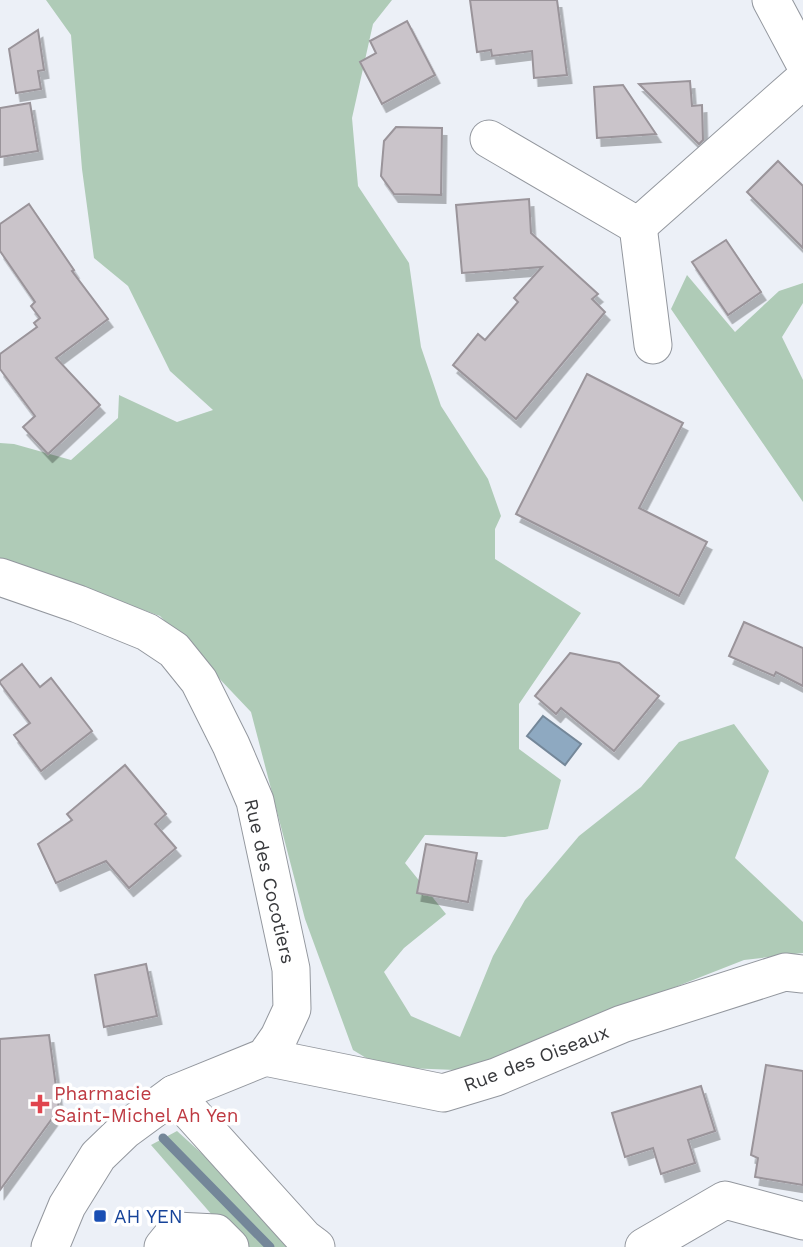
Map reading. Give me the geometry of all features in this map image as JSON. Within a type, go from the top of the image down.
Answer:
[{"type":"street","points":[[771,0],[803,60]]},
{"type":"street","points":[[638,226],[803,80]]},
{"type":"street","points":[[489,139],[638,226]]},
{"type":"street","points":[[638,226],[653,345]]},
{"type":"street","name":"Rue des Cocotiers","points":[[0,577],[147,632],[174,650],[204,690],[255,802],[290,968],[292,1009],[279,1037],[265,1057]]},
{"type":"street","name":"Rue des Oiseaux","points":[[265,1057],[443,1093],[496,1077],[622,1024],[786,972],[803,974]]},
{"type":"street","points":[[50,1247],[67,1206],[98,1156],[125,1130],[174,1094],[265,1057]]},
{"type":"street","points":[[174,1094],[304,1238],[316,1247]]},
{"type":"street","points":[[643,1247],[725,1200],[803,1221]]},
{"type":"street","points":[[163,1247],[176,1231],[216,1233],[230,1247]]},
{"type":"green space","points":[[46,0],[392,0],[373,24],[352,118],[358,186],[409,263],[421,347],[441,406],[488,479],[501,516],[495,529],[495,559],[581,613],[519,704],[519,749],[561,780],[548,829],[505,837],[425,835],[405,863],[446,914],[404,948],[384,972],[411,1016],[460,1037],[493,956],[525,900],[579,836],[641,787],[679,742],[734,724],[769,771],[735,858],[803,922],[803,953],[744,960],[637,1002],[546,1044],[456,1070],[381,1067],[353,1050],[305,919],[251,712],[160,616],[0,558],[0,443],[14,444],[71,460],[118,418],[119,395],[177,422],[213,410],[170,371],[128,286],[94,258],[82,169],[71,35]]},
{"type":"green space","points":[[687,275],[735,332],[779,291],[803,283],[803,303],[782,337],[803,380],[803,502],[671,309]]},
{"type":"green space","points":[[177,1131],[305,1247],[240,1247],[151,1145]]},
{"type":"water","points":[[543,716],[581,744],[565,765],[527,736]]},
{"type":"building","points":[[470,0],[557,0],[567,75],[534,78],[532,51],[492,56],[491,50],[477,52]]},
{"type":"building","points":[[407,21],[435,75],[382,104],[360,62],[376,53],[370,41]]},
{"type":"building","points":[[38,30],[44,70],[38,71],[41,89],[16,93],[9,49]]},
{"type":"building","points":[[690,81],[692,106],[702,105],[703,140],[699,144],[639,84]]},
{"type":"building","points":[[623,85],[656,134],[597,138],[594,87]]},
{"type":"building","points":[[30,103],[38,151],[0,157],[0,108]]},
{"type":"building","points":[[396,127],[442,128],[441,195],[394,194],[381,176],[384,141]]},
{"type":"building","points":[[778,161],[803,186],[803,248],[747,192]]},
{"type":"building","points":[[529,199],[531,233],[598,294],[592,299],[605,312],[516,419],[453,365],[478,334],[485,340],[518,302],[514,298],[542,267],[462,273],[456,205]]},
{"type":"building","points":[[29,204],[74,270],[72,271],[108,319],[56,358],[100,405],[48,454],[23,427],[35,416],[0,369],[0,354],[37,327],[34,323],[40,318],[31,306],[35,302],[0,251],[0,224]]},
{"type":"building","points":[[726,240],[761,292],[728,315],[692,262]]},
{"type":"building","points":[[587,374],[683,423],[639,508],[707,542],[679,596],[516,514]]},
{"type":"building","points":[[744,622],[803,648],[803,686],[776,672],[774,676],[729,656]]},
{"type":"building","points":[[570,653],[619,663],[659,696],[614,751],[561,708],[556,714],[535,696]]},
{"type":"building","points":[[22,664],[40,687],[51,678],[92,731],[41,771],[14,735],[30,723],[0,683]]},
{"type":"building","points":[[125,765],[166,814],[155,824],[176,848],[129,888],[106,861],[56,883],[38,844],[72,820],[67,814]]},
{"type":"building","points":[[426,844],[477,853],[468,902],[417,893]]},
{"type":"building","points":[[146,964],[157,1016],[104,1027],[95,975]]},
{"type":"building","points":[[49,1035],[59,1109],[0,1190],[0,1039]]},
{"type":"building","points":[[766,1065],[803,1071],[803,1185],[755,1177],[758,1158],[751,1155]]},
{"type":"building","points":[[701,1086],[715,1131],[688,1140],[695,1163],[661,1174],[653,1148],[625,1157],[612,1113]]},
{"type":"waterway","points":[[163,1138],[270,1247]]},
{"type":"place","name":"Pharmacie Saint-Michel Ah Yen","points":[[40,1104]]},
{"type":"place","name":"AH YEN","points":[[100,1216]]}]
